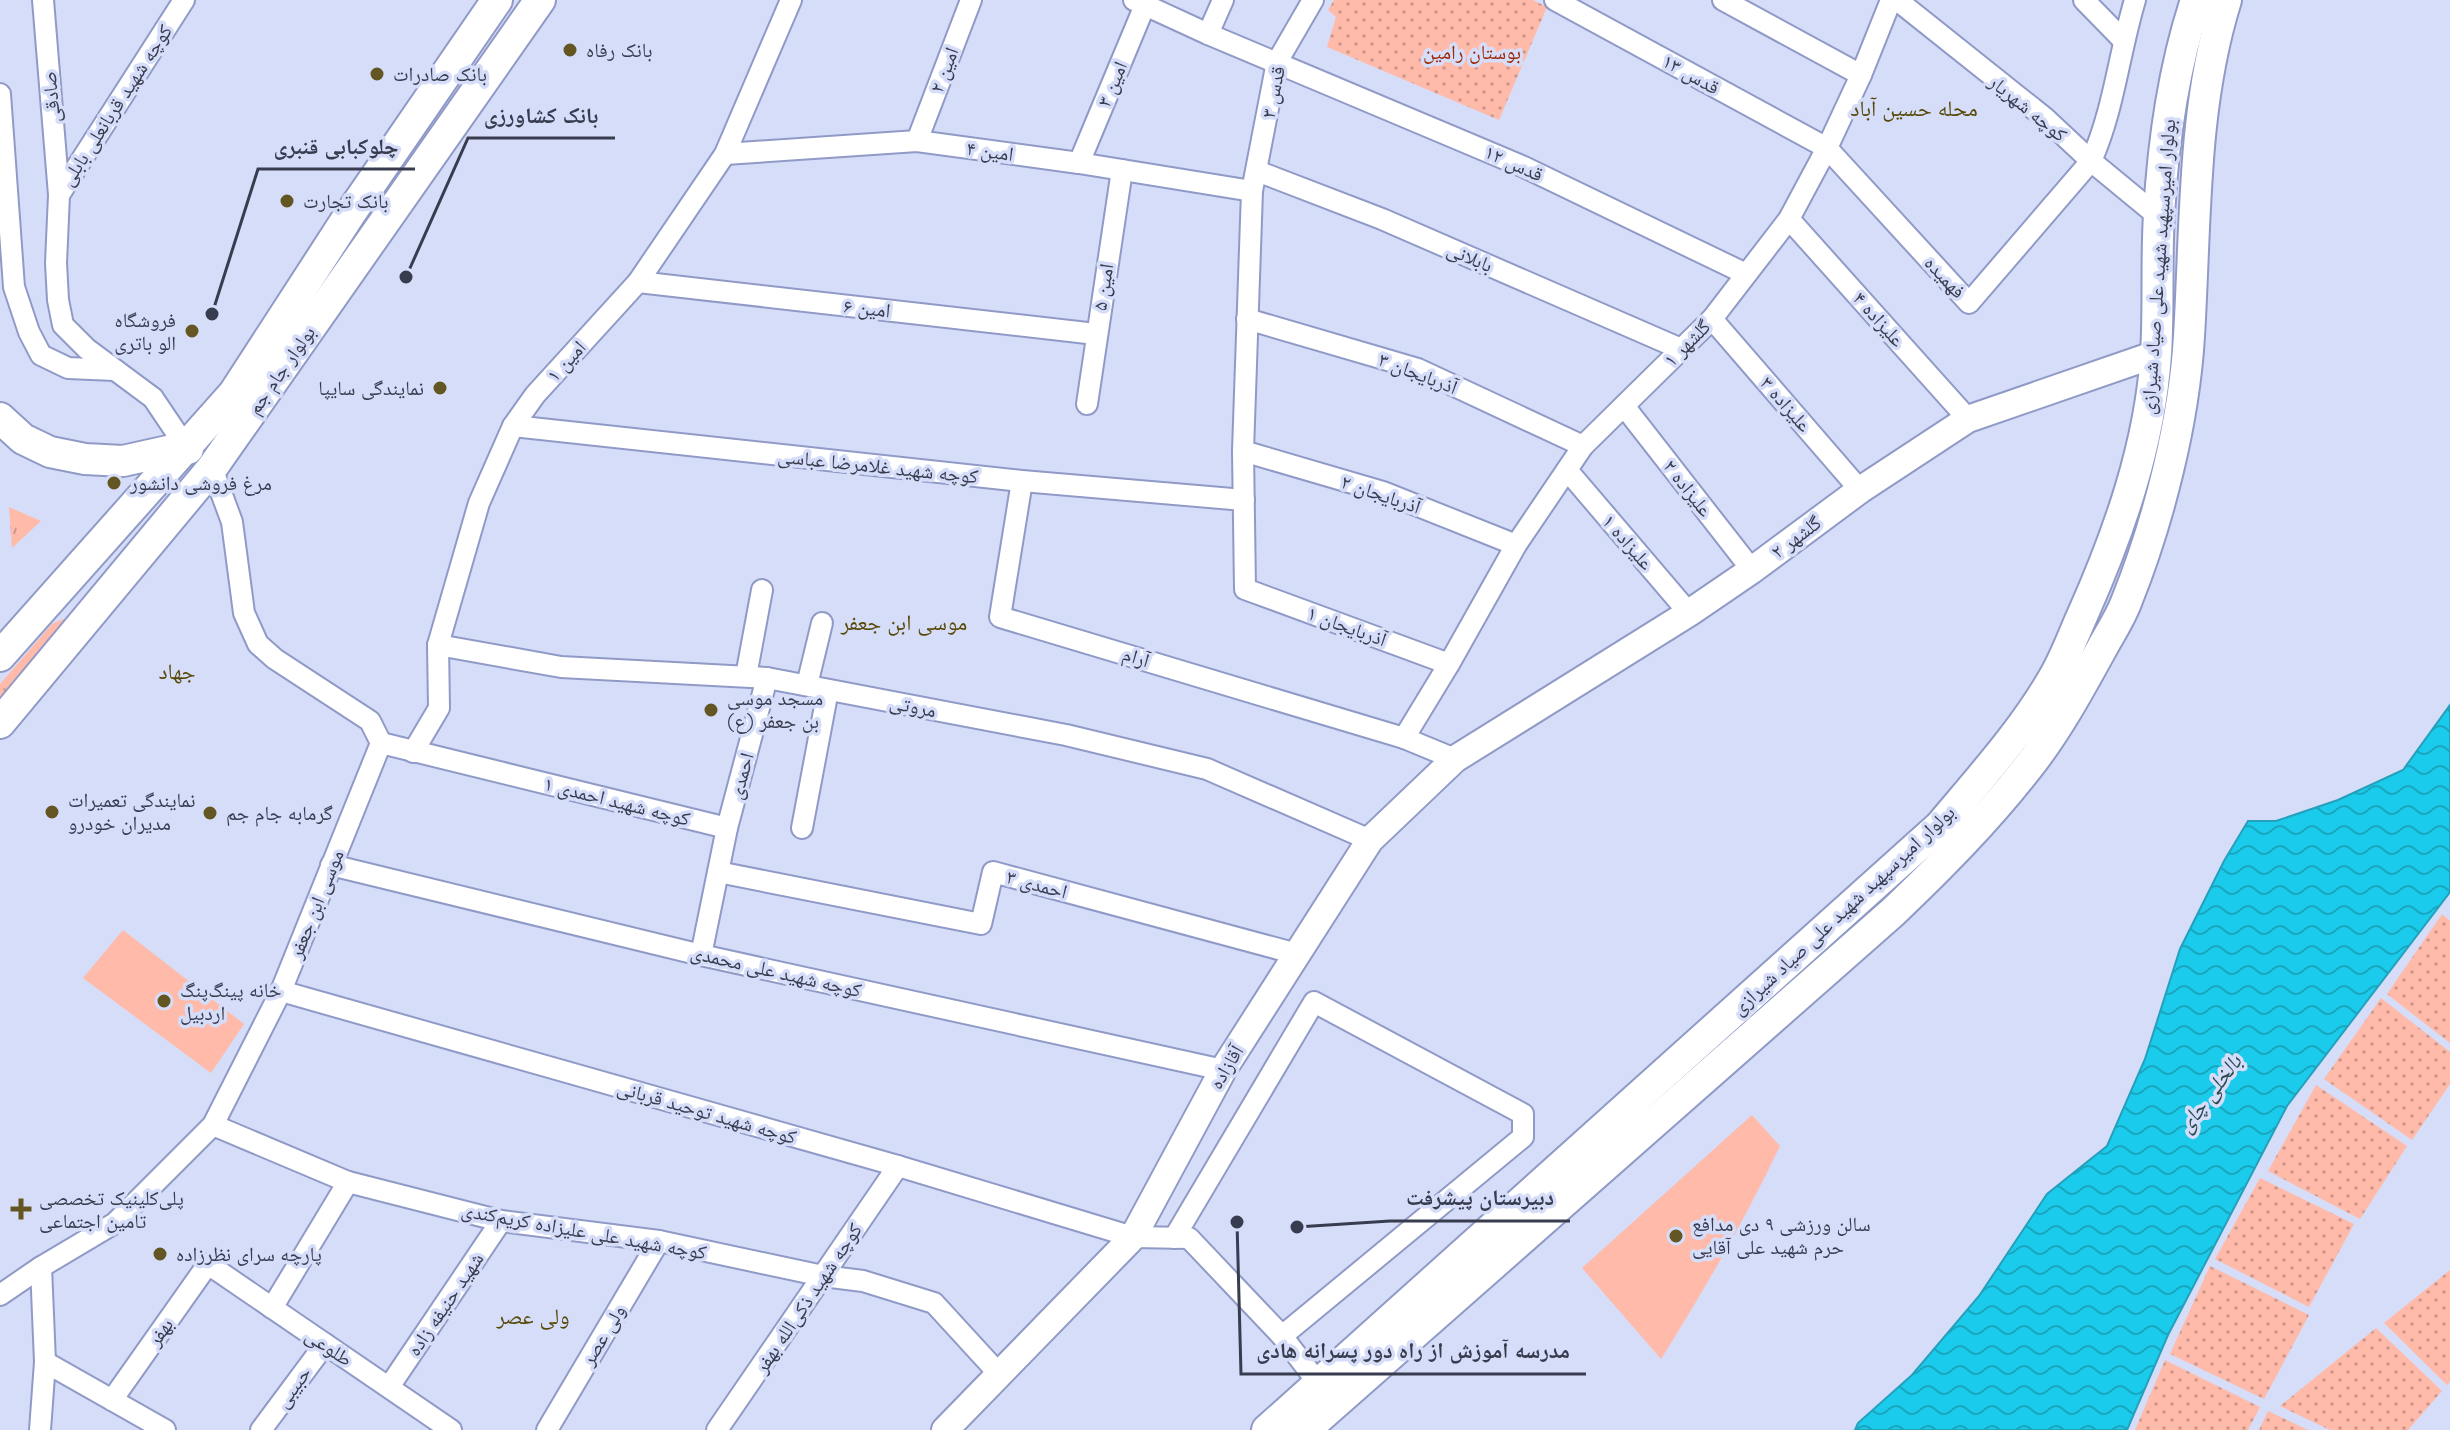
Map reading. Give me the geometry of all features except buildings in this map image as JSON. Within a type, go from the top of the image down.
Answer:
[{"type":"main road","name":"بولوار جام جم","points":[[0,656],[234,393],[350,214],[497,0]]},
{"type":"main road","name":"بولوار جام جم","points":[[0,723],[212,468],[540,0]]},
{"type":"main road","name":"بولوار امیرسپهبد شهید علی صیاد شیرازی","points":[[1305,1430],[1327,1393],[1940,826],[2001,754],[2055,676],[2094,588],[2127,500],[2150,411],[2156,354],[2164,143],[2175,72],[2196,0]]},
{"type":"main road","name":"بولوار امیرسپهبد شهید علی صیاد شیرازی","points":[[1267,1430],[1327,1393],[1893,912],[1961,846],[2027,769],[2079,692],[2127,602],[2156,514],[2179,417],[2187,355],[2200,132],[2226,0]]},
{"type":"main road","points":[[428,100],[453,122]]},
{"type":"main road","points":[[350,214],[375,237]]},
{"type":"main road","points":[[2159,217],[2194,221]]},
{"type":"main road","points":[[0,418],[23,439],[50,452],[85,459],[123,461],[186,447],[212,468]]},
{"type":"main road","points":[[62,587],[92,613]]},
{"type":"street","name":"صادقی","points":[[43,0],[59,195]]},
{"type":"street","name":"کوچه شهید قربانعلی بابلی","points":[[184,0],[59,195],[56,263],[63,325],[87,349],[153,398],[186,447]]},
{"type":"street","name":"امین ۱","points":[[413,752],[439,708],[438,645],[479,503],[513,426],[535,395],[638,282],[725,154],[791,0]]},
{"type":"street","name":"امین ۲","points":[[917,141],[971,0]]},
{"type":"street","points":[[1208,34],[1223,0]]},
{"type":"street","name":"قدس ۳","points":[[1245,589],[1243,451],[1255,181],[1277,62],[1313,0]]},
{"type":"street","name":"قدس ۱۳","points":[[1555,0],[1827,148]]},
{"type":"street","points":[[1723,0],[1861,75]]},
{"type":"street","name":"گلشهر ۱","points":[[1404,738],[1516,545],[1583,446],[1712,319],[1789,219],[1827,148],[1894,0]]},
{"type":"street","name":"کوچه شهریار","points":[[1894,0],[2045,118],[2159,217]]},
{"type":"street","points":[[2084,0],[2123,40]]},
{"type":"street","points":[[2091,161],[2101,138],[2135,0]]},
{"type":"street","name":"قدس ۱۲","points":[[1140,2],[1208,34],[1524,167],[1746,274]]},
{"type":"street","name":"امین ۳","points":[[1079,163],[1140,2]]},
{"type":"street","points":[[0,94],[7,287],[41,355],[68,368],[115,370]]},
{"type":"street","name":"امین ۴","points":[[725,154],[917,141],[1122,170],[1255,181]]},
{"type":"street","name":"فهمیده","points":[[1827,148],[1969,303],[2091,161]]},
{"type":"street","name":"امین ۵","points":[[1087,404],[1122,170]]},
{"type":"street","name":"بابلانی","points":[[1255,181],[1382,219],[1681,349]]},
{"type":"street","name":"علیزاده ۴","points":[[1789,219],[1968,419]]},
{"type":"street","name":"امین ۶","points":[[638,282],[1096,334]]},
{"type":"street","name":"آذربایجان ۳","points":[[1247,319],[1418,369],[1583,446]]},
{"type":"street","name":"علیزاده ۳","points":[[1712,319],[1860,490]]},
{"type":"street","name":"گلشهر ۲","points":[[1455,759],[1689,613],[1860,490],[1968,419],[2156,354]]},
{"type":"street","name":"علیزاده ۲","points":[[1624,406],[1752,570]]},
{"type":"street","name":"کوچه شهید غلامرضا عباسی","points":[[513,426],[1022,481],[1244,500]]},
{"type":"street","name":"آذربایجان ۲","points":[[1243,451],[1383,492],[1516,545]]},
{"type":"street","points":[[212,468],[232,522],[249,630],[258,644],[275,659],[370,721],[381,743]]},
{"type":"street","name":"علیزاده ۱","points":[[1567,470],[1689,613]]},
{"type":"street","name":"آرام","points":[[1022,481],[1000,617],[1404,738]]},
{"type":"street","name":"آذربایجان ۱","points":[[1245,589],[1449,664]]},
{"type":"street","name":"احمدی","points":[[727,828],[756,677],[762,590]]},
{"type":"street","points":[[807,685],[822,623]]},
{"type":"street","name":"مروتی","points":[[438,645],[561,667],[756,677],[1066,735],[1207,769],[1370,840]]},
{"type":"street","points":[[802,828],[828,690]]},
{"type":"street","points":[[1404,738],[1455,759]]},
{"type":"street","name":"کوچه شهید احمدی ۱","points":[[381,743],[727,828]]},
{"type":"street","name":"موسی ابن جعفر","points":[[0,1295],[115,1223],[213,1125],[281,991],[381,743]]},
{"type":"street","name":"آقازاده","points":[[945,1430],[1133,1237],[1223,1070],[1370,840],[1455,759]]},
{"type":"street","points":[[701,955],[727,828]]},
{"type":"street","name":"کوچه شهید علی محمدی","points":[[331,865],[701,955],[1223,1070]]},
{"type":"street","name":"احمدی ۳","points":[[718,872],[981,924],[993,872],[1297,954]]},
{"type":"street","name":"کوچه شهید توحید قربانی","points":[[281,991],[898,1166],[1133,1237],[1174,1238]]},
{"type":"street","points":[[1174,1238],[1314,1002],[1523,1114],[1523,1137],[1282,1336]]},
{"type":"street","name":"کوچه شهید علی علیزاده کریم‌کندی","points":[[213,1125],[348,1182],[501,1221],[659,1241],[823,1276]]},
{"type":"street","name":"کوچه شهید ذکی‌الله بهفر","points":[[717,1430],[898,1166]]},
{"type":"street","points":[[272,1308],[348,1182]]},
{"type":"street","name":"شهید حنیفه زاده","points":[[389,1387],[501,1221]]},
{"type":"street","points":[[1174,1238],[1189,1238],[1282,1336],[1327,1393]]},
{"type":"street","name":"ولی عصر","points":[[547,1430],[659,1241]]},
{"type":"street","name":"طلوعی","points":[[208,1264],[445,1428]]},
{"type":"street","name":"بهفر","points":[[112,1400],[208,1264]]},
{"type":"street","points":[[40,1430],[45,1362],[41,1267]]},
{"type":"street","points":[[823,1276],[863,1281],[934,1303],[1000,1375]]},
{"type":"street","name":"حبیبی","points":[[261,1430],[325,1344]]},
{"type":"street","points":[[45,1362],[163,1429]]},
{"type":"green space","name":"بوستان رامین","points":[[1334,0],[1533,0],[1547,7],[1499,120],[1327,47],[1336,17],[1328,10]]},
{"type":"green space","points":[[9,507],[41,521],[12,548]]},
{"type":"green space","points":[[64,619],[67,623],[0,704],[0,684],[52,624]]},
{"type":"green space","points":[[2442,914],[2450,921],[2450,1043],[2387,994]]},
{"type":"green space","name":"خانه پینگ‌پنگ اردبیل","points":[[123,930],[244,1024],[211,1073],[83,978]]},
{"type":"green space","points":[[2381,998],[2450,1052],[2450,1084],[2412,1140],[2324,1079]]},
{"type":"green space","points":[[2316,1085],[2407,1146],[2360,1219],[2268,1171]]},
{"type":"green space","name":"سالن ورزشی ۹ دی مدافع حرم شهید علی آقایی","points":[[1752,1115],[1780,1146],[1724,1254],[1661,1359],[1582,1268]]},
{"type":"green space","points":[[2260,1178],[2354,1224],[2309,1307],[2215,1259]]},
{"type":"green space","points":[[2210,1266],[2309,1315],[2264,1399],[2170,1354]]},
{"type":"green space","points":[[2450,1270],[2450,1382],[2447,1385],[2384,1323]]},
{"type":"green space","points":[[2376,1328],[2442,1391],[2408,1430],[2330,1430],[2280,1406]]},
{"type":"green space","points":[[2165,1360],[2260,1407],[2248,1430],[2135,1430]]},
{"type":"green space","points":[[2268,1411],[2308,1430],[2259,1430]]},
{"type":"water","name":"بالخلی چای","points":[[2450,705],[2450,892],[2287,1106],[2168,1335],[2127,1430],[1855,1430],[1858,1423],[1912,1375],[1979,1296],[2047,1194],[2107,1146],[2145,1059],[2180,949],[2224,861],[2248,821],[2276,821],[2338,800],[2403,770]]},
{"type":"place","name":"بانک رفاه","points":[[570,50]]},
{"type":"place","name":"بانک صادرات","points":[[377,74]]},
{"type":"place","name":"بانک تجارت","points":[[287,201]]},
{"type":"place","name":"بانک کشاورزی","points":[[406,277]]},
{"type":"place","name":"چلوکبابی قنبری","points":[[212,314]]},
{"type":"place","name":"فروشگاه الو باتری","points":[[192,331]]},
{"type":"place","name":"نمایندگی سایپا","points":[[440,388]]},
{"type":"place","name":"مرغ فروشی دانشور","points":[[114,483]]},
{"type":"place","name":"مسجد موسی بن جعفر (ع)","points":[[711,710]]},
{"type":"place","name":"نمایندگی تعمیرات مدیران خودرو","points":[[52,812]]},
{"type":"place","name":"گرمابه جام جم","points":[[210,813]]},
{"type":"place","name":"خانه پینگ‌پنگ اردبیل","points":[[164,1001]]},
{"type":"place","name":"پلی‌کلینیک تخصصی تامین اجتماعی","points":[[21,1209]]},
{"type":"place","name":"مدرسه آموزش از راه دور پسرانه هادی","points":[[1237,1222]]},
{"type":"place","name":"دبیرستان پیشرفت","points":[[1297,1227]]},
{"type":"place","name":"سالن ورزشی ۹ دی مدافع حرم شهید علی آقایی","points":[[1676,1236]]},
{"type":"place","name":"پارچه‌ سرای نظرزاده","points":[[160,1254]]},
{"type":"district","name":"محله حسین آباد","points":[[1914,108]]},
{"type":"district","name":"موسی ابن جعفر","points":[[904,622]]},
{"type":"district","name":"جهاد","points":[[177,671]]},
{"type":"district","name":"ولی عصر","points":[[533,1316]]}]
